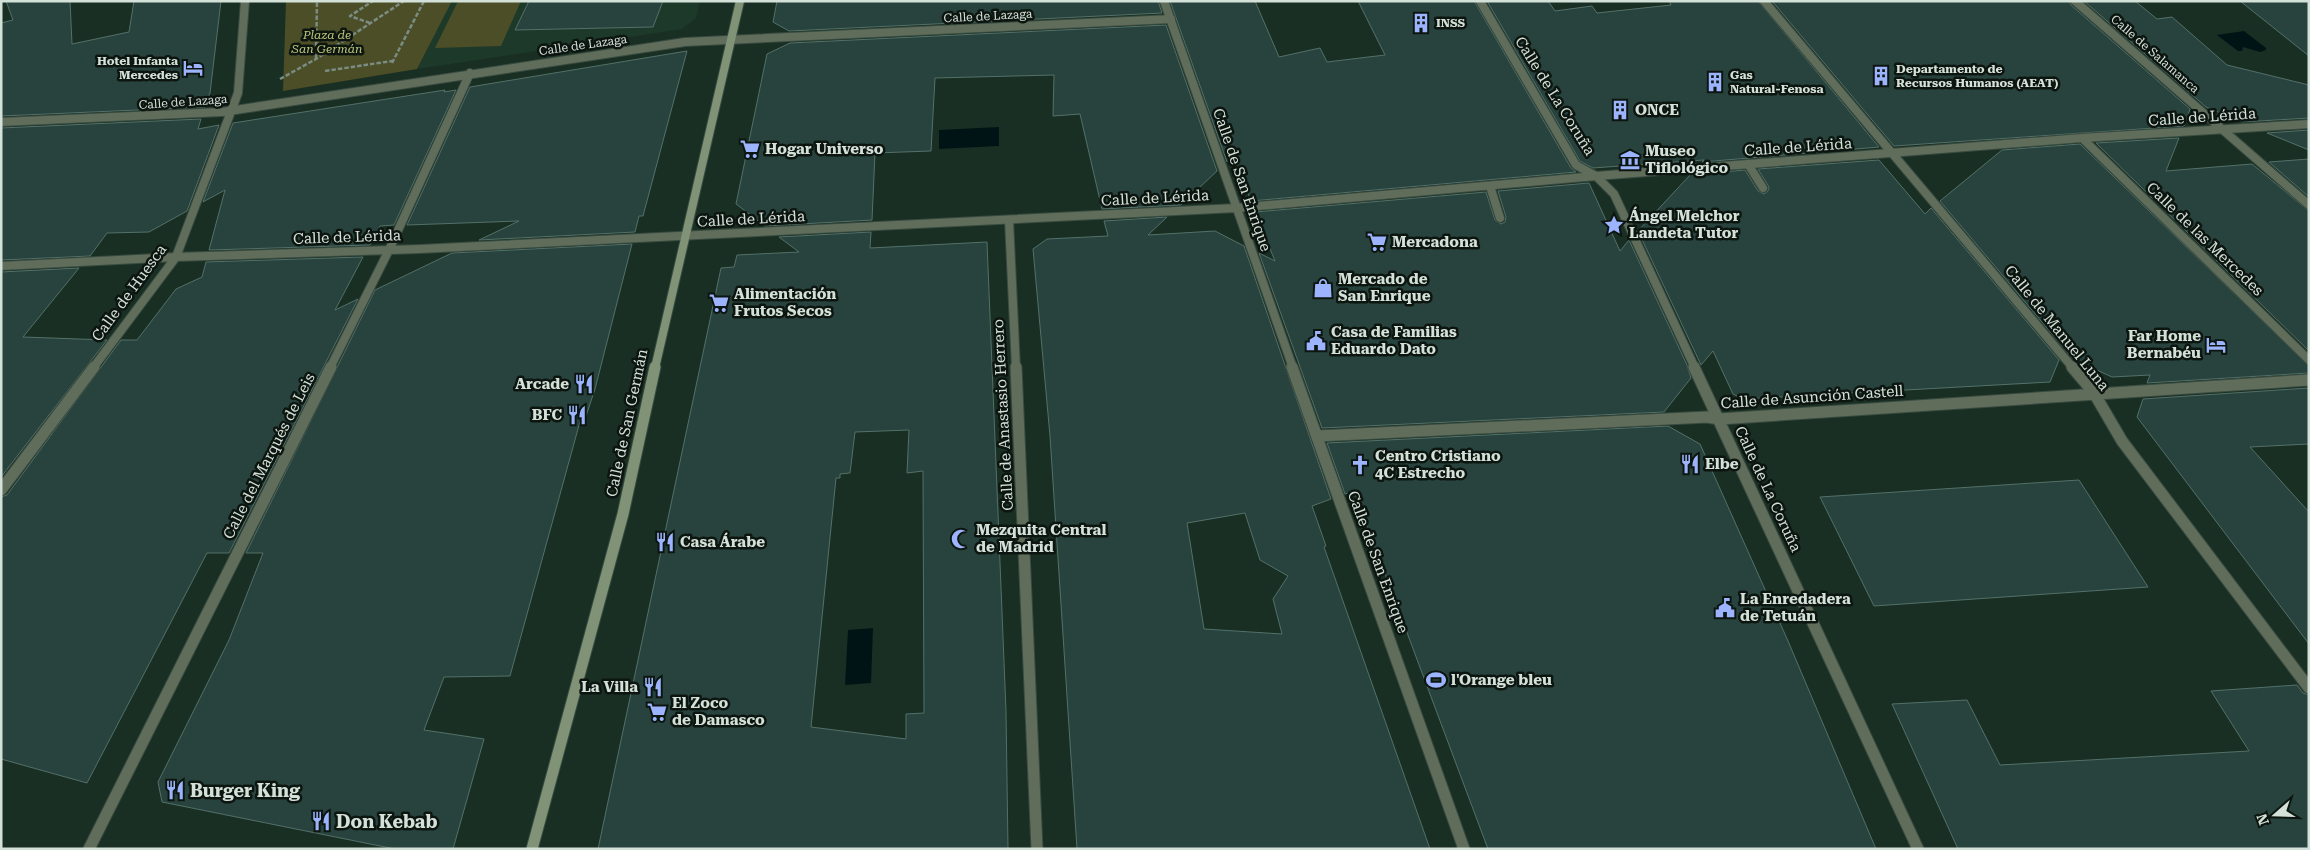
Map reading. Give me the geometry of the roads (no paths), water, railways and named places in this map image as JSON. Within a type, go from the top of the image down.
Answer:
[{"type":"street","name":"Calle de Huesca","points":[[1,490],[176,257],[238,93],[245,1]]},
{"type":"street","name":"Calle de San Germán","points":[[532,849],[623,514],[684,236],[740,1]]},
{"type":"street","name":"Calle de San Enrique","points":[[1164,1],[1464,849]]},
{"type":"street","name":"Calle de La Coruña","points":[[1480,1],[1576,165],[1596,176],[1614,194],[1918,849]]},
{"type":"street","name":"Calle de Manuel Luna","points":[[1764,1],[2094,393],[2122,442],[2309,688]]},
{"type":"street","name":"Calle de Salamanca","points":[[2075,1],[2309,205]]},
{"type":"street","name":"Calle de Lazaga","points":[[1,122],[206,113],[685,42],[1171,19]]},
{"type":"street","name":"Calle del Marqués de Leis","points":[[89,849],[389,250],[470,73]]},
{"type":"street","name":"Calle de Lérida","points":[[1,266],[176,257],[389,250],[1236,208],[1748,164],[2082,138],[2309,124]]},
{"type":"street","name":"Calle de las Mercedes","points":[[2082,138],[2309,360]]},
{"type":"street","points":[[1748,164],[1763,188]]},
{"type":"street","points":[[1490,186],[1500,218]]},
{"type":"street","name":"Calle de Anastasio Herrero","points":[[1009,220],[1038,849]]},
{"type":"street","name":"Calle de Asunción Castell","points":[[1317,436],[1707,417],[1719,419],[2309,380]]},
{"type":"place","name":"INSS","points":[[1421,23]]},
{"type":"place","name":"Hotel Infanta Mercedes","points":[[193,68]]},
{"type":"place","name":"Departamento de Recursos Humanos (AEAT)","points":[[1881,76]]},
{"type":"place","name":"Gas Natural-Fenosa","points":[[1715,82]]},
{"type":"place","name":"ONCE","points":[[1620,110]]},
{"type":"place","name":"Hogar Universo","points":[[750,149]]},
{"type":"place","name":"Museo Tiflológico","points":[[1630,160]]},
{"type":"place","name":"Ángel Melchor Landeta Tutor","points":[[1614,225]]},
{"type":"place","name":"Mercadona","points":[[1377,242]]},
{"type":"place","name":"Mercado de San Enrique","points":[[1323,288]]},
{"type":"place","name":"Alimentación Frutos Secos","points":[[719,303]]},
{"type":"place","name":"Casa de Familias Eduardo Dato","points":[[1316,341]]},
{"type":"place","name":"Far Home Bernabéu","points":[[2216,345]]},
{"type":"place","name":"Arcade","points":[[584,384]]},
{"type":"place","name":"BFC","points":[[577,415]]},
{"type":"place","name":"Elbe","points":[[1690,464]]},
{"type":"place","name":"Centro Cristiano 4C Estrecho","points":[[1360,465]]},
{"type":"place","name":"Mezquita Central de Madrid","points":[[961,539]]},
{"type":"place","name":"Casa Árabe","points":[[665,542]]},
{"type":"place","name":"La Enredadera de Tetuán","points":[[1725,608]]},
{"type":"place","name":"l'Orange bleu","points":[[1436,680]]},
{"type":"place","name":"La Villa","points":[[653,687]]},
{"type":"place","name":"El Zoco de Damasco","points":[[657,712]]},
{"type":"place","name":"Burger King","points":[[175,790]]},
{"type":"place","name":"Don Kebab","points":[[321,821]]},
{"type":"park label","name":"Plaza de San Germán","points":[[327,42]]}]
